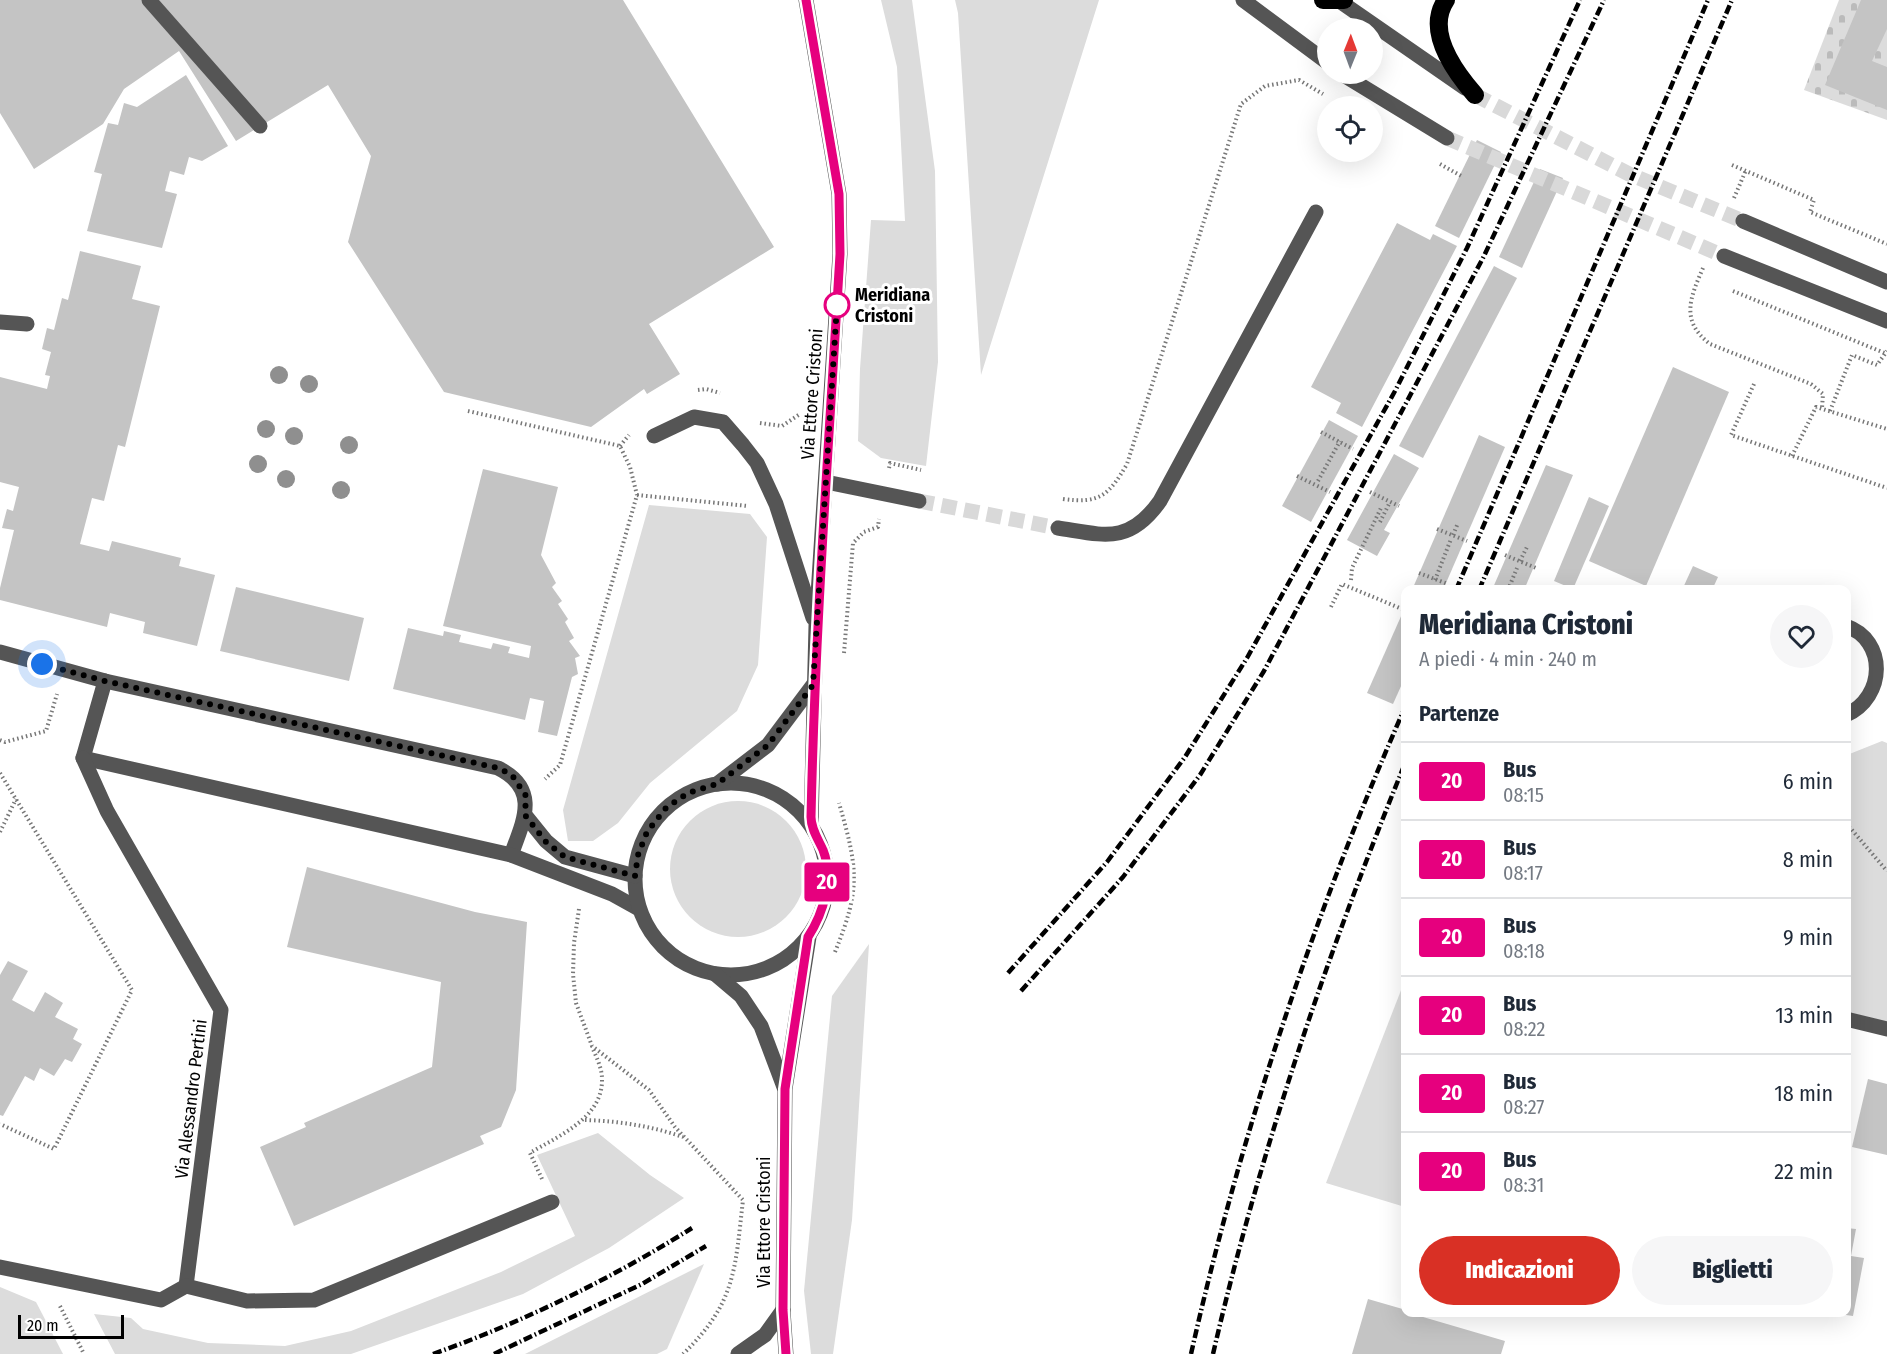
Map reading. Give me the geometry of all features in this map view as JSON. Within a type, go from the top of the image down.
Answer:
[{"type":"highway","points":[[1323,0],[1344,0]]},
{"type":"highway","points":[[1446,0],[1441,7],[1441,40],[1456,73],[1475,95]]},
{"type":"street","points":[[149,0],[260,126]]},
{"type":"street","name":"Via Ettore Cristoni","points":[[806,0],[839,194],[840,254],[813,685],[811,825]]},
{"type":"street","points":[[1243,0],[1317,55]]},
{"type":"street","points":[[1339,0],[1475,95]]},
{"type":"street","points":[[1358,84],[1447,138]]},
{"type":"street","points":[[1058,528],[1100,536],[1130,530],[1149,517],[1160,501],[1316,212]]},
{"type":"street","points":[[1743,221],[1887,282]]},
{"type":"street","points":[[1724,256],[1887,321]]},
{"type":"street","points":[[0,322],[27,324]]},
{"type":"street","points":[[654,436],[694,417],[723,422],[743,445],[757,463],[776,504],[816,626]]},
{"type":"street","points":[[826,482],[919,501]]},
{"type":"street","points":[[1851,629],[1864,636],[1873,647],[1878,659],[1882,688],[1851,712]]},
{"type":"street","points":[[0,652],[105,681],[498,768],[512,775],[526,796],[525,815],[511,855]]},
{"type":"street","points":[[105,681],[83,758],[511,855],[612,894],[639,909]]},
{"type":"street","points":[[717,784],[768,745],[813,685]]},
{"type":"street","name":"Via Alessandro Pertini","points":[[83,758],[107,811],[221,1010],[186,1286]]},
{"type":"street","points":[[717,784],[745,784],[768,790],[792,805],[811,825],[824,853],[827,887],[819,920],[794,952],[777,964],[755,973],[715,974],[685,964],[668,953],[653,936],[639,909],[635,876],[638,855],[647,832],[666,808],[688,793],[717,784]]},
{"type":"street","points":[[525,815],[546,842],[565,857],[635,876]]},
{"type":"street","name":"Via Ettore Cristoni","points":[[786,1354],[783,1310],[785,1089],[808,937]]},
{"type":"street","name":"Via Ettore Cristoni","points":[[715,974],[741,996],[760,1026],[785,1089]]},
{"type":"street","points":[[1851,1020],[1887,1029]]},
{"type":"street","points":[[0,1267],[161,1300],[186,1286],[248,1301],[314,1300],[552,1203]]},
{"type":"street","points":[[738,1354],[765,1335],[783,1310]]},
{"type":"path","points":[[1063,499],[1086,501],[1098,499],[1114,486],[1127,465],[1240,104],[1265,86],[1299,80],[1326,96]]},
{"type":"path","points":[[1731,165],[1815,200],[1810,212],[1887,244]]},
{"type":"path","points":[[1694,288],[1689,309],[1700,336],[1710,344],[1811,384],[1823,394],[1822,408]]},
{"type":"path","points":[[1726,288],[1887,353],[1877,365],[1852,355],[1830,411]]},
{"type":"path","points":[[1754,384],[1731,435],[1887,488]]},
{"type":"path","points":[[1792,456],[1816,407],[1887,429]]},
{"type":"path","points":[[468,411],[620,446],[630,466],[637,495],[560,765],[526,796]]},
{"type":"path","points":[[1321,432],[1353,449]]},
{"type":"path","points":[[1318,481],[1340,441]]},
{"type":"path","points":[[889,468],[890,463],[921,470]]},
{"type":"path","points":[[1297,476],[1330,492]]},
{"type":"path","points":[[1313,492],[1317,486]]},
{"type":"path","points":[[1370,492],[1399,506]]},
{"type":"path","points":[[637,495],[752,506]]},
{"type":"path","points":[[1380,522],[1390,502]]},
{"type":"path","points":[[1351,580],[1352,568],[1382,508]]},
{"type":"path","points":[[844,658],[853,543],[864,532],[878,527],[879,519]]},
{"type":"path","points":[[1435,580],[1458,523]]},
{"type":"path","points":[[1437,530],[1467,541]]},
{"type":"path","points":[[1520,561],[1527,547]]},
{"type":"path","points":[[1505,555],[1536,567]]},
{"type":"path","points":[[1510,585],[1517,568]]},
{"type":"path","points":[[1419,573],[1448,584]]},
{"type":"path","points":[[1331,607],[1342,584],[1401,609]]},
{"type":"path","points":[[0,740],[5,742],[46,731],[64,670]]},
{"type":"path","points":[[0,773],[132,990],[54,1149],[0,1124]]},
{"type":"path","points":[[833,958],[848,921],[856,887],[852,847],[837,795]]},
{"type":"path","points":[[0,832],[16,799]]},
{"type":"path","points":[[1851,829],[1887,871]]},
{"type":"path","points":[[552,1203],[530,1153],[584,1120],[601,1094],[602,1077],[576,1003],[573,943],[581,903]]},
{"type":"path","points":[[592,1046],[649,1090],[685,1137],[743,1200],[734,1278],[713,1323],[683,1354]]},
{"type":"path","points":[[584,1120],[638,1125],[685,1137]]},
{"type":"path","points":[[67,1321],[84,1354]]},
{"type":"green space","points":[[881,0],[912,0],[935,171],[938,362],[926,466],[881,458],[858,441],[860,369],[871,220],[905,221],[897,67]]},
{"type":"green space","points":[[955,0],[1099,0],[981,375],[958,13]]},
{"type":"green space","points":[[1839,0],[1887,0],[1887,120],[1804,90]]},
{"type":"green space","points":[[649,505],[750,514],[767,537],[758,665],[737,711],[650,783],[618,823],[593,841],[568,841],[563,810]]},
{"type":"green space","points":[[1882,741],[1887,743],[1887,1022],[1851,1013],[1851,753]]},
{"type":"green space","points":[[738,801],[764,806],[776,812],[786,821],[795,831],[801,843],[806,869],[801,895],[795,907],[786,917],[776,926],[764,932],[738,937],[712,932],[700,926],[690,917],[681,907],[675,895],[670,869],[675,843],[681,831],[690,821],[700,812],[712,806]]},
{"type":"green space","points":[[869,944],[852,1220],[833,1354],[811,1354],[804,1291],[832,996]]},
{"type":"green space","points":[[1401,990],[1401,1206],[1326,1183]]},
{"type":"green space","points":[[598,1133],[650,1175],[684,1198],[609,1248],[523,1294],[351,1354],[115,1354],[94,1314],[131,1318],[143,1329],[208,1343],[285,1346],[351,1331],[501,1272],[575,1236],[537,1155]]},
{"type":"green space","points":[[704,1264],[667,1349],[657,1354],[525,1354]]},
{"type":"green space","points":[[0,1287],[36,1302],[63,1354],[0,1354]]},
{"type":"building","points":[[0,0],[623,0],[774,247],[649,324],[680,374],[647,394],[644,389],[591,427],[444,392],[348,242],[371,156],[328,85],[236,141],[179,51],[124,89],[103,124],[34,169],[0,113]]},
{"type":"building","points":[[1861,0],[1887,0],[1887,29],[1872,61],[1887,67],[1887,110],[1825,85]]},
{"type":"building","points":[[186,75],[228,146],[202,161],[189,157],[184,175],[170,171],[165,191],[177,194],[162,248],[87,231],[102,174],[94,172],[108,123],[118,125],[124,103],[137,107]]},
{"type":"building","points":[[1477,140],[1501,152],[1459,238],[1435,226]]},
{"type":"building","points":[[1540,169],[1563,178],[1522,268],[1499,257]]},
{"type":"building","points":[[1397,223],[1430,240],[1433,234],[1457,246],[1362,427],[1336,413],[1341,403],[1311,387]]},
{"type":"building","points":[[80,251],[141,266],[132,299],[160,306],[125,447],[118,445],[104,501],[92,498],[80,544],[109,551],[112,541],[181,558],[179,566],[215,575],[197,646],[143,633],[145,622],[110,613],[107,627],[0,600],[0,588],[14,530],[2,528],[7,509],[13,511],[19,487],[0,482],[0,377],[47,389],[50,376],[45,375],[51,352],[42,349],[47,328],[54,330],[62,298],[68,300]]},
{"type":"building","points":[[1494,266],[1517,278],[1423,458],[1399,446]]},
{"type":"building","points":[[1673,367],[1729,392],[1646,585],[1589,561]]},
{"type":"building","points":[[1329,420],[1358,436],[1311,522],[1282,506]]},
{"type":"building","points":[[1479,435],[1505,447],[1445,585],[1414,585]]},
{"type":"building","points":[[1394,454],[1419,468],[1384,530],[1390,533],[1377,556],[1347,540]]},
{"type":"building","points":[[1546,465],[1573,475],[1526,585],[1494,585]]},
{"type":"building","points":[[483,469],[558,487],[541,555],[556,583],[552,587],[562,601],[558,604],[568,619],[565,622],[574,638],[569,641],[580,656],[575,658],[578,674],[572,677],[557,736],[538,732],[544,701],[530,698],[525,720],[393,689],[408,628],[443,636],[444,631],[461,635],[459,642],[491,649],[493,643],[510,647],[508,653],[529,658],[531,646],[443,626]]},
{"type":"building","points":[[1589,497],[1609,506],[1575,585],[1564,585],[1554,581]]},
{"type":"building","points":[[1693,566],[1718,577],[1714,585],[1684,585]]},
{"type":"building","points":[[236,587],[364,618],[349,681],[220,651]]},
{"type":"building","points":[[1401,616],[1401,686],[1393,704],[1367,693]]},
{"type":"building","points":[[307,867],[475,912],[527,922],[516,1090],[501,1127],[480,1136],[484,1144],[294,1226],[260,1147],[306,1127],[304,1123],[432,1067],[441,982],[287,947]]},
{"type":"building","points":[[8,961],[28,971],[12,1000],[34,1012],[45,992],[63,1003],[55,1017],[78,1029],[73,1039],[82,1044],[72,1062],[65,1059],[54,1076],[40,1068],[34,1081],[25,1076],[3,1116],[0,1115],[0,975]]},
{"type":"building","points":[[1868,1079],[1887,1084],[1887,1155],[1852,1147]]},
{"type":"building","points":[[1851,1228],[1856,1229],[1851,1256]]},
{"type":"building","points":[[1851,1256],[1864,1258],[1853,1316],[1851,1316]]},
{"type":"building","points":[[1368,1299],[1401,1309],[1401,1317],[1423,1317],[1505,1341],[1501,1354],[1352,1354]]},
{"type":"tunnel","points":[[1475,95],[1629,174],[1743,221]]},
{"type":"tunnel","points":[[1447,138],[1724,256]]},
{"type":"tunnel","points":[[919,501],[1058,528]]},
{"type":"railway","points":[[1008,973],[1107,862],[1185,757],[1247,658],[1395,391],[1467,248],[1580,0]]},
{"type":"railway","points":[[1021,991],[1123,877],[1200,775],[1264,671],[1484,256],[1604,0]]},
{"type":"railway","points":[[1458,585],[1708,0]]},
{"type":"railway","points":[[1481,585],[1732,0]]},
{"type":"railway","points":[[1191,1354],[1233,1188],[1283,1025],[1341,863],[1401,717]]},
{"type":"railway","points":[[1213,1354],[1252,1203],[1297,1054],[1349,907],[1401,774]]},
{"type":"railway","points":[[433,1354],[500,1328],[566,1298],[630,1265],[692,1228]]},
{"type":"railway","points":[[494,1354],[642,1284],[706,1246]]},
{"type":"bus line","name":"20","points":[[786,1354],[783,1310],[785,1089],[808,937],[819,920],[827,887],[824,853],[811,825],[813,685],[840,254],[839,194],[831,136],[806,0]]},
{"type":"place","name":"Meridiana Cristoni","points":[[837,305]]},
{"type":"route","points":[[42,664],[105,681],[498,768],[512,775],[526,796],[525,815],[546,842],[565,857],[635,876],[638,855],[647,832],[666,808],[688,793],[717,784],[768,745],[813,685],[837,305]]}]
